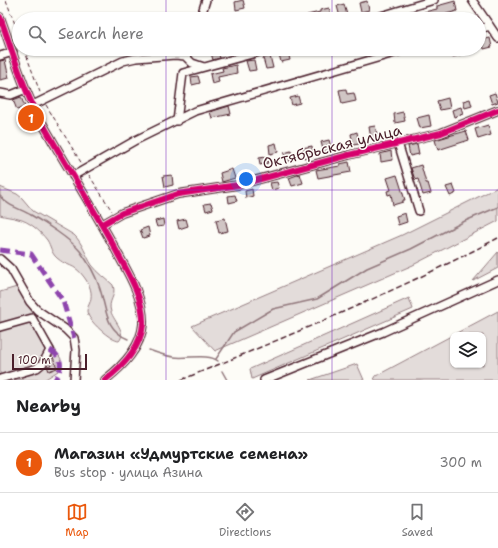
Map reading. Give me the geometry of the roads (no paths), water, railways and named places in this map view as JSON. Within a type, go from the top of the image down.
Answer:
[{"type":"street","points":[[202,12],[206,0]]},
{"type":"street","points":[[395,12],[434,0]]},
{"type":"street","points":[[472,0],[480,12]]},
{"type":"street","points":[[0,17],[12,49]]},
{"type":"street","points":[[486,20],[498,38]]},
{"type":"street","points":[[486,27],[490,26]]},
{"type":"street","points":[[0,56],[12,52]]},
{"type":"street","points":[[14,56],[33,105],[102,224],[138,294],[143,325],[139,339],[130,356],[120,368],[105,380]]},
{"type":"street","points":[[33,105],[123,61],[156,56]]},
{"type":"street","points":[[185,56],[192,63],[204,67]]},
{"type":"street","points":[[177,120],[183,73],[244,56]]},
{"type":"street","points":[[73,176],[136,140],[195,111],[384,56]]},
{"type":"street","points":[[0,93],[11,95],[26,89]]},
{"type":"street","name":"Октябрьская улица","points":[[102,224],[116,216],[178,194],[238,185],[256,179],[440,133],[498,110]]},
{"type":"street","points":[[398,143],[419,211]]},
{"type":"street","points":[[1,262],[11,269],[30,302],[37,310],[65,329],[74,338],[76,350],[74,380]]},
{"type":"street","points":[[264,380],[383,332],[498,280]]},
{"type":"street","points":[[0,327],[32,318],[37,310]]},
{"type":"street","points":[[0,379],[37,368],[43,363],[50,350],[32,318]]},
{"type":"waterway","points":[[0,196],[10,205],[43,222],[70,241],[80,251],[91,268],[102,294],[110,324],[114,330],[128,339]]},
{"type":"waterway","points":[[216,359],[234,332],[273,309],[317,299],[367,268],[411,249],[465,221],[498,207]]},
{"type":"waterway","points":[[149,350],[171,357],[209,357],[218,361]]},
{"type":"waterway","points":[[222,371],[227,380]]},
{"type":"railway","points":[[181,380],[381,295],[498,238]]},
{"type":"place","name":"Магазин «Удмуртские семена»","points":[[31,118]]}]
